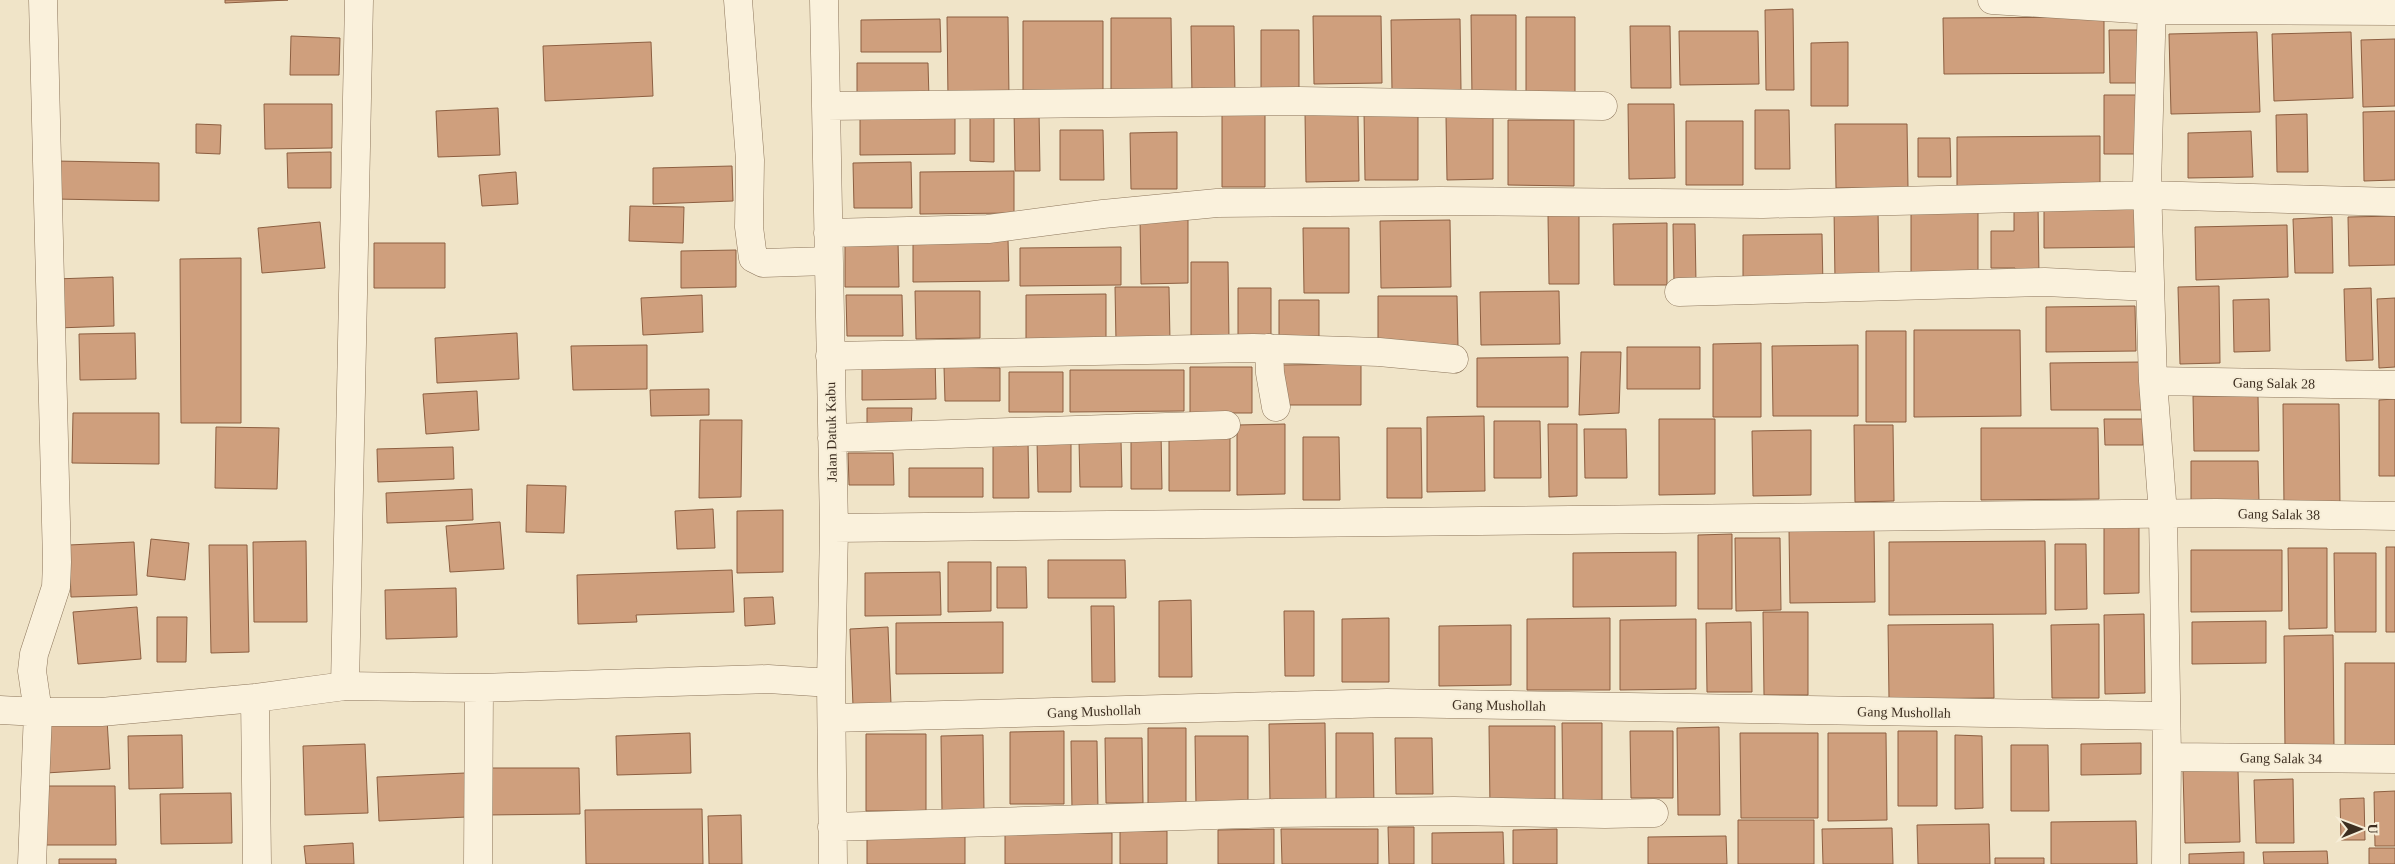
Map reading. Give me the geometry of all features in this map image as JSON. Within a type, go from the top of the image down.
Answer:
[{"type":"street","points":[[32,864],[38,712],[32,672],[34,654],[56,587],[57,562],[43,0]]},
{"type":"street","points":[[345,686],[359,0]]},
{"type":"street","points":[[738,0],[750,160],[749,227],[753,258],[763,263],[828,261]]},
{"type":"street","name":"Jalan Datuk Kabu","points":[[824,0],[834,528],[821,682],[832,718],[833,864]]},
{"type":"street","points":[[1992,0],[2395,11]]},
{"type":"street","points":[[2152,5],[2147,195],[2153,381],[2163,514],[2167,757],[2166,864]]},
{"type":"street","points":[[826,106],[1299,101],[1603,106]]},
{"type":"street","points":[[828,233],[988,229],[1103,214],[1217,203],[1440,200],[1763,204],[2147,195],[2395,202]]},
{"type":"street","points":[[1679,292],[2046,282],[2150,288]]},
{"type":"street","points":[[830,356],[1268,348],[1379,352],[1454,358]]},
{"type":"street","points":[[1268,348],[1276,407]]},
{"type":"street","name":"Gang Salak 28","points":[[2153,381],[2395,385]]},
{"type":"street","points":[[832,438],[1226,425]]},
{"type":"street","name":"Gang Salak 38","points":[[834,528],[2163,514],[2395,516]]},
{"type":"street","points":[[0,710],[102,712],[255,698],[345,686],[479,688],[768,679],[821,682]]},
{"type":"street","points":[[478,864],[479,688]]},
{"type":"street","points":[[255,698],[257,864]]},
{"type":"street","name":"Gang Mushollah","points":[[832,718],[1387,703],[2166,716]]},
{"type":"street","name":"Gang Salak 34","points":[[2167,757],[2395,759]]},
{"type":"street","points":[[832,827],[1276,812],[1654,813]]},
{"type":"building","points":[[225,0],[288,0],[225,3]]},
{"type":"building","points":[[1793,9],[1794,90],[1766,90],[1765,10]]},
{"type":"building","points":[[1471,15],[1516,15],[1516,98],[1472,98]]},
{"type":"building","points":[[1313,16],[1381,16],[1382,83],[1314,84]]},
{"type":"building","points":[[947,17],[1008,17],[1009,97],[948,98]]},
{"type":"building","points":[[1526,17],[1575,17],[1575,95],[1526,96]]},
{"type":"building","points":[[2104,17],[2104,73],[1944,74],[1943,18]]},
{"type":"building","points":[[1111,18],[1171,18],[1172,91],[1111,92]]},
{"type":"building","points":[[940,19],[941,52],[861,52],[861,20]]},
{"type":"building","points":[[1460,19],[1461,90],[1392,91],[1391,20]]},
{"type":"building","points":[[1023,21],[1103,21],[1103,97],[1023,98]]},
{"type":"building","points":[[1191,26],[1234,26],[1235,96],[1192,96]]},
{"type":"building","points":[[1630,26],[1670,26],[1671,88],[1631,88]]},
{"type":"building","points":[[1261,30],[1299,30],[1299,88],[1261,88]]},
{"type":"building","points":[[2109,30],[2142,30],[2142,83],[2110,83]]},
{"type":"building","points":[[1679,31],[1758,31],[1759,84],[1680,85]]},
{"type":"building","points":[[2257,32],[2260,112],[2171,114],[2169,34]]},
{"type":"building","points":[[2351,32],[2353,98],[2274,101],[2272,34]]},
{"type":"building","points":[[291,36],[340,38],[339,75],[290,75]]},
{"type":"building","points":[[2395,39],[2395,106],[2363,107],[2361,40]]},
{"type":"building","points":[[651,42],[653,96],[545,101],[543,46]]},
{"type":"building","points":[[1848,42],[1848,106],[1811,106],[1811,43]]},
{"type":"building","points":[[857,63],[928,63],[929,99],[857,99]]},
{"type":"building","points":[[2104,95],[2146,95],[2146,154],[2104,154]]},
{"type":"building","points":[[264,104],[332,104],[332,148],[265,149]]},
{"type":"building","points":[[1628,104],[1674,104],[1675,178],[1629,179]]},
{"type":"building","points":[[498,108],[500,155],[438,157],[436,111]]},
{"type":"building","points":[[1265,108],[1265,187],[1222,187],[1222,109]]},
{"type":"building","points":[[1014,110],[1039,111],[1040,171],[1015,171]]},
{"type":"building","points":[[1755,110],[1789,110],[1790,169],[1755,169]]},
{"type":"building","points":[[955,111],[955,154],[860,155],[860,112]]},
{"type":"building","points":[[1418,111],[1418,180],[1365,180],[1364,112]]},
{"type":"building","points":[[2395,111],[2395,180],[2364,181],[2363,112]]},
{"type":"building","points":[[1305,113],[1358,113],[1359,181],[1306,182]]},
{"type":"building","points":[[2307,114],[2308,172],[2277,172],[2276,115]]},
{"type":"building","points":[[970,115],[994,115],[994,162],[970,161]]},
{"type":"building","points":[[1493,116],[1493,179],[1447,180],[1446,117]]},
{"type":"building","points":[[1508,120],[1574,120],[1574,186],[1508,185]]},
{"type":"building","points":[[1686,121],[1743,121],[1743,185],[1686,185]]},
{"type":"building","points":[[196,124],[221,125],[220,154],[196,153]]},
{"type":"building","points":[[1835,124],[1907,124],[1908,188],[1836,188]]},
{"type":"building","points":[[1060,130],[1103,130],[1104,180],[1060,180]]},
{"type":"building","points":[[2251,131],[2253,177],[2188,178],[2188,133]]},
{"type":"building","points":[[1177,132],[1177,189],[1131,189],[1130,133]]},
{"type":"building","points":[[2100,136],[2100,191],[1957,192],[1957,137]]},
{"type":"building","points":[[1918,138],[1950,138],[1951,177],[1918,177]]},
{"type":"building","points":[[331,152],[331,188],[288,188],[287,153]]},
{"type":"building","points":[[56,161],[159,163],[159,201],[55,199]]},
{"type":"building","points":[[911,162],[912,208],[854,208],[853,163]]},
{"type":"building","points":[[732,166],[733,201],[653,204],[653,168]]},
{"type":"building","points":[[1014,171],[1014,213],[920,214],[920,172]]},
{"type":"building","points":[[516,172],[518,204],[482,206],[479,175]]},
{"type":"building","points":[[2143,200],[2143,247],[2044,248],[2044,202]]},
{"type":"building","points":[[2038,203],[2039,276],[2016,277],[2015,268],[1991,268],[1991,231],[2014,231],[2014,204]]},
{"type":"building","points":[[630,206],[684,207],[683,243],[629,241]]},
{"type":"building","points":[[1911,206],[1978,209],[1978,277],[1911,278]]},
{"type":"building","points":[[1878,208],[1879,280],[1835,280],[1834,209]]},
{"type":"building","points":[[1548,215],[1579,215],[1579,284],[1549,284]]},
{"type":"building","points":[[2395,216],[2395,265],[2349,266],[2348,217]]},
{"type":"building","points":[[2332,217],[2333,273],[2295,273],[2293,219]]},
{"type":"building","points":[[1140,218],[1188,218],[1188,283],[1141,284]]},
{"type":"building","points":[[1450,220],[1451,287],[1381,288],[1380,221]]},
{"type":"building","points":[[320,222],[325,268],[262,273],[258,228]]},
{"type":"building","points":[[1667,223],[1667,285],[1614,285],[1613,224]]},
{"type":"building","points":[[1673,224],[1695,224],[1696,283],[1674,283]]},
{"type":"building","points":[[2287,225],[2288,277],[2196,280],[2195,227]]},
{"type":"building","points":[[1303,228],[1349,228],[1349,293],[1304,293]]},
{"type":"building","points":[[1822,234],[1823,287],[1743,288],[1743,235]]},
{"type":"building","points":[[913,239],[1008,239],[1009,281],[913,282]]},
{"type":"building","points":[[898,241],[899,287],[845,287],[845,242]]},
{"type":"building","points":[[374,243],[445,243],[445,288],[374,288]]},
{"type":"building","points":[[1121,247],[1121,285],[1020,286],[1020,248]]},
{"type":"building","points":[[736,250],[736,287],[681,288],[681,251]]},
{"type":"building","points":[[241,258],[241,423],[181,423],[180,259]]},
{"type":"building","points":[[1191,262],[1228,262],[1229,340],[1191,341]]},
{"type":"building","points":[[113,277],[114,326],[57,328],[55,279]]},
{"type":"building","points":[[2219,286],[2220,363],[2180,364],[2178,287]]},
{"type":"building","points":[[1115,287],[1169,287],[1170,341],[1116,341]]},
{"type":"building","points":[[1238,288],[1271,288],[1271,337],[1238,337]]},
{"type":"building","points":[[2371,288],[2373,360],[2346,361],[2344,289]]},
{"type":"building","points":[[915,291],[980,291],[980,338],[916,339]]},
{"type":"building","points":[[1559,291],[1560,344],[1481,345],[1480,292]]},
{"type":"building","points":[[1106,294],[1106,339],[1026,339],[1026,295]]},
{"type":"building","points":[[702,295],[703,332],[643,335],[641,298]]},
{"type":"building","points":[[846,295],[902,295],[903,336],[847,336]]},
{"type":"building","points":[[1378,296],[1457,296],[1458,347],[1378,348]]},
{"type":"building","points":[[2395,298],[2395,367],[2379,368],[2377,299]]},
{"type":"building","points":[[2269,299],[2270,351],[2234,352],[2233,300]]},
{"type":"building","points":[[1279,300],[1319,300],[1319,344],[1279,345]]},
{"type":"building","points":[[2135,306],[2136,351],[2046,352],[2046,307]]},
{"type":"building","points":[[1914,330],[2020,330],[2021,416],[1914,417]]},
{"type":"building","points":[[1866,331],[1906,331],[1906,422],[1866,422]]},
{"type":"building","points":[[135,333],[136,379],[80,380],[79,334]]},
{"type":"building","points":[[517,333],[519,379],[437,383],[435,338]]},
{"type":"building","points":[[1761,343],[1761,417],[1713,417],[1713,344]]},
{"type":"building","points":[[647,345],[647,389],[573,390],[571,346]]},
{"type":"building","points":[[1858,345],[1858,416],[1773,416],[1772,346]]},
{"type":"building","points":[[1627,347],[1700,347],[1700,389],[1627,389]]},
{"type":"building","points":[[1581,352],[1621,352],[1619,413],[1579,415]]},
{"type":"building","points":[[935,357],[936,399],[862,400],[862,358]]},
{"type":"building","points":[[1568,357],[1568,407],[1477,407],[1477,358]]},
{"type":"building","points":[[2142,362],[2142,410],[2051,410],[2050,363]]},
{"type":"building","points":[[1361,364],[1361,405],[1282,405],[1281,365]]},
{"type":"building","points":[[944,367],[1000,368],[1000,401],[945,401]]},
{"type":"building","points":[[1190,367],[1252,367],[1252,413],[1190,413]]},
{"type":"building","points":[[1070,370],[1184,370],[1184,411],[1070,412]]},
{"type":"building","points":[[1009,372],[1063,372],[1063,412],[1009,412]]},
{"type":"building","points":[[709,389],[709,415],[651,416],[650,390]]},
{"type":"building","points":[[477,391],[479,430],[426,434],[423,394]]},
{"type":"building","points":[[2193,396],[2258,396],[2259,451],[2194,451]]},
{"type":"building","points":[[2395,399],[2395,476],[2379,476],[2379,400]]},
{"type":"building","points":[[2283,404],[2339,404],[2340,507],[2284,507]]},
{"type":"building","points":[[867,408],[912,408],[911,431],[867,432]]},
{"type":"building","points":[[73,413],[159,413],[159,464],[72,463]]},
{"type":"building","points":[[1484,416],[1485,491],[1427,492],[1427,417]]},
{"type":"building","points":[[1659,419],[1715,419],[1715,494],[1659,495]]},
{"type":"building","points":[[2104,419],[2143,419],[2143,445],[2105,445]]},
{"type":"building","points":[[700,420],[742,420],[741,497],[699,498]]},
{"type":"building","points":[[1494,421],[1540,421],[1541,478],[1494,478]]},
{"type":"building","points":[[1285,424],[1285,494],[1237,495],[1237,425]]},
{"type":"building","points":[[1548,424],[1577,424],[1577,496],[1549,497]]},
{"type":"building","points":[[1854,425],[1893,425],[1894,501],[1855,502]]},
{"type":"building","points":[[216,427],[279,428],[277,489],[215,488]]},
{"type":"building","points":[[1169,428],[1230,428],[1230,491],[1169,491]]},
{"type":"building","points":[[1387,428],[1421,428],[1422,498],[1387,498]]},
{"type":"building","points":[[1981,428],[2098,428],[2099,499],[1981,500]]},
{"type":"building","points":[[1584,429],[1626,429],[1627,478],[1585,478]]},
{"type":"building","points":[[1811,430],[1811,495],[1753,496],[1752,431]]},
{"type":"building","points":[[1131,432],[1161,432],[1162,489],[1131,489]]},
{"type":"building","points":[[1303,437],[1339,437],[1340,500],[1303,500]]},
{"type":"building","points":[[1037,440],[1071,440],[1071,492],[1038,492]]},
{"type":"building","points":[[1079,440],[1121,440],[1122,487],[1080,487]]},
{"type":"building","points":[[993,441],[1028,441],[1029,498],[993,498]]},
{"type":"building","points":[[453,447],[454,479],[378,482],[377,449]]},
{"type":"building","points":[[848,453],[893,453],[894,485],[849,485]]},
{"type":"building","points":[[2191,461],[2258,461],[2259,502],[2191,503]]},
{"type":"building","points":[[909,468],[983,468],[983,497],[909,497]]},
{"type":"building","points":[[527,485],[566,486],[564,533],[526,532]]},
{"type":"building","points":[[472,489],[473,520],[387,523],[386,493]]},
{"type":"building","points":[[713,509],[715,548],[677,549],[675,511]]},
{"type":"building","points":[[783,510],[783,572],[737,573],[737,511]]},
{"type":"building","points":[[500,522],[504,569],[450,572],[446,526]]},
{"type":"building","points":[[2104,524],[2139,524],[2139,593],[2104,594]]},
{"type":"building","points":[[1789,529],[1874,529],[1875,602],[1790,603]]},
{"type":"building","points":[[1732,534],[1732,609],[1698,609],[1698,535]]},
{"type":"building","points":[[1735,538],[1780,538],[1781,610],[1736,611]]},
{"type":"building","points":[[151,539],[189,543],[185,580],[147,576]]},
{"type":"building","points":[[306,541],[307,622],[254,622],[253,542]]},
{"type":"building","points":[[2045,541],[2046,614],[1889,615],[1889,542]]},
{"type":"building","points":[[134,542],[137,595],[71,597],[69,545]]},
{"type":"building","points":[[2055,544],[2086,544],[2087,609],[2055,610]]},
{"type":"building","points":[[209,545],[247,545],[249,652],[211,653]]},
{"type":"building","points":[[2386,547],[2395,547],[2395,632],[2386,632]]},
{"type":"building","points":[[2288,548],[2327,548],[2327,628],[2289,629]]},
{"type":"building","points":[[2191,550],[2282,550],[2282,611],[2191,612]]},
{"type":"building","points":[[1676,552],[1676,606],[1573,607],[1573,553]]},
{"type":"building","points":[[2334,553],[2376,553],[2376,632],[2335,632]]},
{"type":"building","points":[[1048,560],[1125,560],[1126,598],[1048,598]]},
{"type":"building","points":[[948,562],[991,562],[991,611],[948,612]]},
{"type":"building","points":[[997,567],[1026,567],[1027,608],[997,608]]},
{"type":"building","points":[[732,570],[734,612],[636,615],[637,622],[578,624],[577,575]]},
{"type":"building","points":[[940,572],[941,615],[865,616],[865,573]]},
{"type":"building","points":[[456,588],[457,637],[386,639],[385,590]]},
{"type":"building","points":[[773,597],[775,624],[745,626],[744,598]]},
{"type":"building","points":[[1191,600],[1192,677],[1159,677],[1159,601]]},
{"type":"building","points":[[1091,606],[1114,606],[1115,682],[1092,682]]},
{"type":"building","points":[[137,607],[141,659],[78,664],[73,612]]},
{"type":"building","points":[[1284,611],[1314,611],[1314,676],[1285,676]]},
{"type":"building","points":[[1763,612],[1808,612],[1808,695],[1764,695]]},
{"type":"building","points":[[2144,614],[2145,693],[2105,694],[2104,615]]},
{"type":"building","points":[[157,617],[187,617],[186,662],[157,662]]},
{"type":"building","points":[[1389,618],[1389,682],[1342,682],[1342,619]]},
{"type":"building","points":[[1610,618],[1610,690],[1527,690],[1527,619]]},
{"type":"building","points":[[1696,619],[1696,689],[1620,690],[1620,620]]},
{"type":"building","points":[[2266,621],[2266,663],[2192,664],[2192,622]]},
{"type":"building","points":[[1003,622],[1003,673],[896,674],[896,623]]},
{"type":"building","points":[[1751,622],[1752,692],[1707,692],[1706,623]]},
{"type":"building","points":[[1993,624],[1994,698],[1889,699],[1888,625]]},
{"type":"building","points":[[2099,624],[2099,698],[2052,698],[2051,625]]},
{"type":"building","points":[[1511,625],[1511,685],[1439,686],[1439,626]]},
{"type":"building","points":[[888,627],[891,704],[853,706],[850,629]]},
{"type":"building","points":[[2333,635],[2334,750],[2285,750],[2284,636]]},
{"type":"building","points":[[2345,663],[2395,663],[2395,753],[2345,753]]},
{"type":"building","points":[[107,719],[110,769],[46,773],[43,723]]},
{"type":"building","points":[[1325,723],[1326,804],[1270,804],[1269,724]]},
{"type":"building","points":[[1562,723],[1602,723],[1602,809],[1563,809]]},
{"type":"building","points":[[1489,726],[1555,726],[1555,808],[1490,808]]},
{"type":"building","points":[[1719,727],[1720,815],[1678,815],[1677,728]]},
{"type":"building","points":[[1148,728],[1186,728],[1186,805],[1148,806]]},
{"type":"building","points":[[1064,731],[1064,804],[1010,804],[1010,732]]},
{"type":"building","points":[[1630,731],[1673,731],[1673,798],[1631,798]]},
{"type":"building","points":[[1898,731],[1937,731],[1937,806],[1898,806]]},
{"type":"building","points":[[690,733],[691,773],[617,775],[616,736]]},
{"type":"building","points":[[1336,733],[1373,733],[1374,809],[1336,809]]},
{"type":"building","points":[[1740,733],[1818,733],[1818,818],[1741,818]]},
{"type":"building","points":[[1828,733],[1886,733],[1887,820],[1828,821]]},
{"type":"building","points":[[866,734],[926,734],[926,811],[866,811]]},
{"type":"building","points":[[182,735],[183,788],[129,789],[128,736]]},
{"type":"building","points":[[983,735],[984,812],[942,812],[941,736]]},
{"type":"building","points":[[1955,735],[1982,736],[1983,808],[1955,809]]},
{"type":"building","points":[[1195,736],[1248,736],[1248,806],[1196,806]]},
{"type":"building","points":[[1105,738],[1142,738],[1143,803],[1106,803]]},
{"type":"building","points":[[1395,738],[1432,738],[1433,794],[1396,794]]},
{"type":"building","points":[[1071,741],[1097,741],[1098,810],[1072,810]]},
{"type":"building","points":[[2141,743],[2141,774],[2081,775],[2081,744]]},
{"type":"building","points":[[365,744],[368,813],[305,815],[303,746]]},
{"type":"building","points":[[2011,745],[2048,745],[2049,811],[2011,811]]},
{"type":"building","points":[[486,768],[579,768],[580,814],[486,815]]},
{"type":"building","points":[[2238,770],[2240,842],[2185,843],[2183,771]]},
{"type":"building","points":[[465,773],[467,817],[379,821],[377,777]]},
{"type":"building","points":[[2293,779],[2294,843],[2256,843],[2254,780]]},
{"type":"building","points":[[38,786],[115,786],[116,845],[39,845]]},
{"type":"building","points":[[2395,791],[2395,846],[2375,846],[2374,792]]},
{"type":"building","points":[[231,793],[232,843],[161,844],[160,794]]},
{"type":"building","points":[[2364,798],[2365,840],[2341,840],[2340,799]]},
{"type":"building","points":[[702,809],[703,864],[586,864],[585,810]]},
{"type":"building","points":[[741,815],[742,864],[709,864],[708,816]]},
{"type":"building","points":[[1738,820],[1814,820],[1814,864],[1738,864]]},
{"type":"building","points":[[2136,821],[2137,864],[2051,864],[2051,822]]},
{"type":"building","points":[[1989,824],[1990,864],[1918,864],[1917,825]]},
{"type":"building","points":[[1388,827],[1414,827],[1414,864],[1389,864]]},
{"type":"building","points":[[1892,828],[1893,864],[1823,864],[1822,829]]},
{"type":"building","points":[[1274,829],[1274,864],[1218,864],[1218,830]]},
{"type":"building","points":[[1281,829],[1378,829],[1378,864],[1282,864]]},
{"type":"building","points":[[1557,829],[1557,864],[1513,864],[1513,830]]},
{"type":"building","points":[[1120,831],[1167,831],[1167,864],[1120,864]]},
{"type":"building","points":[[1503,832],[1504,864],[1432,864],[1432,833]]},
{"type":"building","points":[[1112,833],[1112,864],[1005,864],[1005,834]]},
{"type":"building","points":[[867,835],[965,835],[965,864],[867,864]]},
{"type":"building","points":[[1726,836],[1727,864],[1648,864],[1648,837]]},
{"type":"building","points":[[353,843],[354,864],[306,864],[304,846]]},
{"type":"building","points":[[2369,848],[2395,848],[2395,864],[2369,864]]},
{"type":"building","points":[[2327,851],[2328,864],[2264,864],[2263,852]]},
{"type":"building","points":[[2244,852],[2244,864],[2189,864],[2189,854]]},
{"type":"building","points":[[1995,858],[2044,858],[2044,864],[1995,864]]},
{"type":"building","points":[[59,859],[116,859],[116,864],[59,864]]}]
